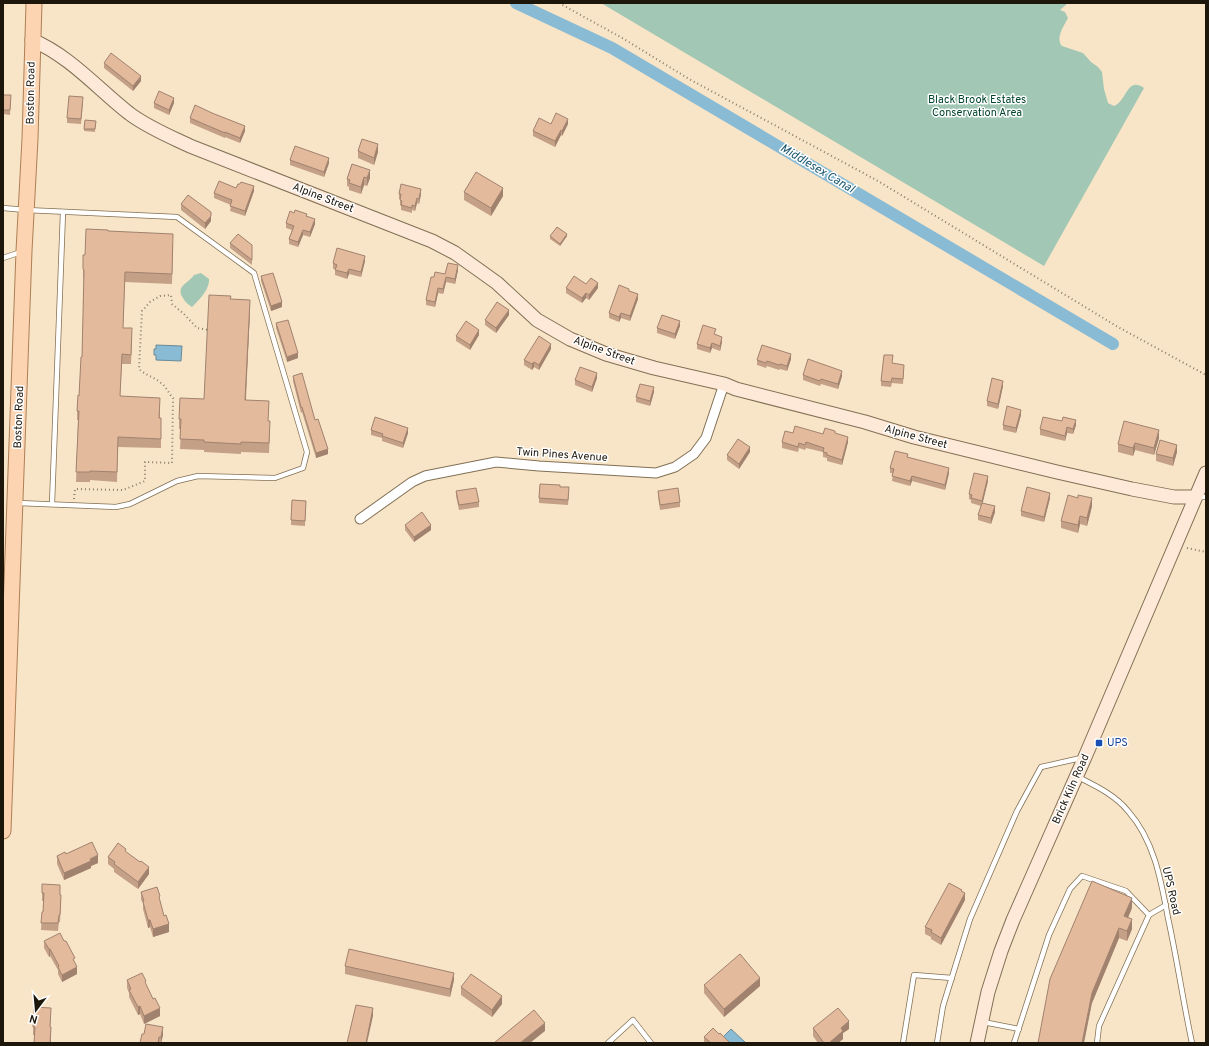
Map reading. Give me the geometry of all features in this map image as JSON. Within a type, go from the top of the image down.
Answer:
[{"type":"main road","name":"Boston Road","points":[[3,831],[34,3]]},
{"type":"street","name":"Alpine Street","points":[[32,40],[45,45],[64,58],[131,114],[154,129],[190,146],[432,241],[455,253],[497,282],[537,320],[570,339],[606,354],[654,368],[724,384],[736,389],[865,422],[914,437],[1057,472],[1174,497],[1200,497]]},
{"type":"street","name":"Twin Pines Avenue","points":[[360,519],[412,482],[426,476],[496,462],[656,474],[675,467],[694,454],[706,438],[724,384]]},
{"type":"street","name":"Brick Kiln Road","points":[[977,1043],[988,992],[1013,920],[1077,776],[1175,545],[1200,497],[1206,473]]},
{"type":"lane","points":[[3,208],[178,217],[254,273],[307,452],[303,468],[276,478],[198,476],[177,481],[130,504],[116,507],[15,503]]},
{"type":"lane","points":[[52,504],[63,212]]},
{"type":"lane","points":[[3,258],[24,251]]},
{"type":"lane","points":[[937,1043],[943,1006],[970,919],[1017,811],[1041,767],[1085,757]]},
{"type":"lane","name":"UPS Road","points":[[1077,776],[1108,793],[1128,810],[1141,828],[1153,855],[1162,882],[1192,1043]]},
{"type":"lane","points":[[1014,1043],[1049,935],[1070,889],[1082,876],[1126,891],[1149,915]]},
{"type":"lane","points":[[1097,1043],[1099,1026],[1149,915],[1166,905]]},
{"type":"lane","points":[[903,1043],[914,975],[952,978]]},
{"type":"lane","points":[[608,1043],[633,1020],[651,1043]]},
{"type":"lane","points":[[981,1022],[1019,1029]]},
{"type":"path","points":[[559,3],[624,39],[689,79],[878,181],[1118,327],[1206,375]]},
{"type":"path","points":[[73,505],[75,489],[123,490],[145,481],[145,462],[172,463],[173,398],[163,384],[155,378],[142,373],[139,369],[142,311],[150,302],[160,296],[171,295],[172,304],[197,328],[210,331]]},
{"type":"path","points":[[1175,545],[1206,552]]},
{"type":"green space","name":"Black Brook Estates Conservation Area","points":[[601,3],[1068,3],[1060,10],[1065,12],[1068,18],[1061,32],[1059,39],[1060,43],[1062,46],[1083,53],[1102,72],[1104,89],[1108,103],[1114,106],[1122,99],[1130,87],[1134,85],[1144,88],[1044,266]]},
{"type":"green space","points":[[201,273],[209,279],[208,287],[204,294],[192,307],[184,299],[181,294],[181,290],[194,275]]},
{"type":"water","points":[[156,345],[182,346],[181,361],[156,360],[154,349],[156,349]]},
{"type":"water","points":[[731,1029],[746,1043],[730,1043],[723,1037]]},
{"type":"building","points":[[111,53],[141,76],[133,86],[104,63]]},
{"type":"building","points":[[159,91],[174,98],[169,110],[154,103]]},
{"type":"building","points":[[3,95],[11,95],[10,110],[3,110]]},
{"type":"building","points":[[69,96],[83,97],[81,119],[67,118]]},
{"type":"building","points":[[195,105],[245,126],[240,138],[190,118]]},
{"type":"building","points":[[556,113],[568,119],[555,141],[533,131],[539,118],[551,124]]},
{"type":"building","points":[[85,120],[96,121],[95,129],[84,129]]},
{"type":"building","points":[[362,139],[378,144],[374,158],[358,151]]},
{"type":"building","points":[[295,146],[329,158],[324,172],[290,160]]},
{"type":"building","points":[[352,164],[370,170],[367,178],[364,177],[361,187],[349,183],[350,180],[347,179]]},
{"type":"building","points":[[476,172],[503,188],[491,208],[464,192]]},
{"type":"building","points":[[219,181],[236,188],[241,182],[254,186],[245,211],[230,206],[232,200],[214,193]]},
{"type":"building","points":[[401,184],[421,189],[419,199],[417,198],[415,206],[412,205],[412,208],[401,205],[401,194],[399,194]]},
{"type":"building","points":[[188,195],[211,212],[211,216],[205,223],[181,204]]},
{"type":"building","points":[[295,210],[307,214],[306,216],[315,219],[310,232],[303,230],[298,242],[289,239],[294,226],[286,223],[290,211],[294,213]]},
{"type":"building","points":[[557,227],[567,234],[560,244],[550,236]]},
{"type":"building","points":[[86,229],[173,234],[172,274],[125,272],[123,328],[132,328],[131,355],[122,354],[120,396],[160,398],[159,418],[161,418],[161,439],[118,437],[117,472],[76,472],[79,411],[77,411],[82,357],[83,255],[85,255]]},
{"type":"building","points":[[238,234],[252,245],[252,260],[230,243]]},
{"type":"building","points":[[337,248],[365,256],[361,272],[349,269],[347,273],[335,270],[337,265],[333,263]]},
{"type":"building","points":[[448,263],[458,265],[455,279],[446,277],[443,289],[438,288],[435,302],[426,300],[431,277],[434,277],[435,272],[445,274]]},
{"type":"building","points":[[273,273],[282,302],[271,306],[261,276]]},
{"type":"building","points":[[574,276],[586,284],[591,278],[598,283],[589,295],[586,293],[582,298],[566,288]]},
{"type":"building","points":[[619,285],[638,294],[630,316],[621,313],[619,317],[609,313]]},
{"type":"building","points":[[209,295],[231,296],[230,299],[250,300],[245,400],[269,401],[269,443],[241,442],[241,444],[180,439],[180,398],[204,399]]},
{"type":"building","points":[[497,302],[509,310],[496,328],[485,320]]},
{"type":"building","points":[[662,315],[680,321],[675,334],[657,328]]},
{"type":"building","points":[[288,320],[298,353],[287,357],[276,323]]},
{"type":"building","points":[[466,321],[479,330],[470,345],[456,336]]},
{"type":"building","points":[[703,325],[716,329],[714,334],[722,337],[720,346],[712,343],[710,348],[697,344]]},
{"type":"building","points":[[539,336],[551,344],[539,365],[534,362],[532,364],[524,360]]},
{"type":"building","points":[[762,345],[791,354],[787,366],[757,360]]},
{"type":"building","points":[[884,355],[893,355],[892,363],[904,365],[903,379],[892,378],[891,382],[881,381]]},
{"type":"building","points":[[808,359],[842,371],[838,384],[821,379],[820,381],[803,375]]},
{"type":"building","points":[[580,367],[597,373],[592,387],[575,380]]},
{"type":"building","points":[[302,373],[315,420],[318,419],[328,449],[316,453],[301,407],[293,376]]},
{"type":"building","points":[[992,378],[1003,381],[998,404],[987,401]]},
{"type":"building","points":[[640,384],[654,387],[650,401],[636,397]]},
{"type":"building","points":[[1007,406],[1021,410],[1016,428],[1003,425]]},
{"type":"building","points":[[375,417],[408,428],[403,443],[382,436],[383,434],[371,430]]},
{"type":"building","points":[[1043,417],[1062,421],[1063,417],[1076,420],[1073,429],[1067,427],[1065,436],[1040,429]]},
{"type":"building","points":[[1124,421],[1159,430],[1154,448],[1135,443],[1133,448],[1118,444]]},
{"type":"building","points":[[795,426],[823,434],[825,428],[848,437],[842,460],[827,455],[827,453],[823,452],[824,448],[806,442],[805,445],[799,443],[798,447],[782,442],[785,431],[793,433]]},
{"type":"building","points":[[738,439],[750,447],[739,464],[727,455]]},
{"type":"building","points":[[1160,440],[1177,445],[1173,458],[1156,454]]},
{"type":"building","points":[[895,451],[908,454],[907,457],[949,468],[945,485],[912,476],[910,481],[892,476],[894,469],[890,468]]},
{"type":"building","points":[[974,473],[988,476],[982,501],[971,498],[972,495],[969,494]]},
{"type":"building","points":[[540,484],[569,487],[568,500],[539,498]]},
{"type":"building","points":[[1027,487],[1050,493],[1044,517],[1021,511]]},
{"type":"building","points":[[476,488],[479,502],[459,505],[456,491]]},
{"type":"building","points":[[678,488],[680,502],[660,505],[658,491]]},
{"type":"building","points":[[1068,495],[1078,498],[1078,495],[1092,498],[1087,518],[1080,516],[1078,525],[1061,521]]},
{"type":"building","points":[[292,500],[306,501],[305,521],[291,520]]},
{"type":"building","points":[[982,503],[995,506],[991,518],[978,515]]},
{"type":"building","points":[[422,512],[431,525],[414,537],[405,525]]},
{"type":"building","points":[[92,842],[98,855],[90,859],[91,861],[64,873],[57,856],[65,852],[66,854]]},
{"type":"building","points":[[118,843],[126,849],[125,851],[149,867],[138,882],[114,864],[115,862],[108,857]]},
{"type":"building","points":[[1092,881],[1132,898],[1124,916],[1132,919],[1127,931],[1119,928],[1092,993],[1082,1043],[1038,1043],[1050,979]]},
{"type":"building","points":[[949,883],[965,893],[941,938],[931,932],[932,930],[925,927]]},
{"type":"building","points":[[42,884],[60,885],[60,915],[58,923],[41,923],[44,893],[42,893]]},
{"type":"building","points":[[157,887],[164,916],[166,915],[169,924],[153,929],[150,920],[148,920],[141,892]]},
{"type":"building","points":[[60,933],[75,958],[73,959],[77,967],[62,975],[50,949],[44,941]]},
{"type":"building","points":[[349,949],[454,973],[450,989],[345,966]]},
{"type":"building","points":[[740,954],[760,978],[724,1009],[704,985]]},
{"type":"building","points":[[142,973],[153,999],[155,998],[160,1008],[144,1016],[140,1006],[138,1007],[129,990],[131,989],[127,980]]},
{"type":"building","points":[[471,974],[502,996],[492,1010],[461,987]]},
{"type":"building","points":[[356,1005],[373,1008],[366,1043],[347,1043]]},
{"type":"building","points":[[34,1007],[51,1008],[50,1043],[34,1043]]},
{"type":"building","points":[[838,1008],[849,1021],[841,1028],[843,1031],[829,1043],[824,1043],[813,1028]]},
{"type":"building","points":[[534,1010],[545,1023],[520,1043],[494,1043]]},
{"type":"building","points":[[146,1024],[163,1027],[158,1043],[140,1043]]},
{"type":"building","points":[[713,1028],[730,1043],[709,1043],[710,1042],[704,1037]]},
{"type":"waterway","name":"Middlesex Canal","points":[[516,3],[612,48],[1113,344]]},
{"type":"place","name":"UPS","points":[[1099,743]]}]
